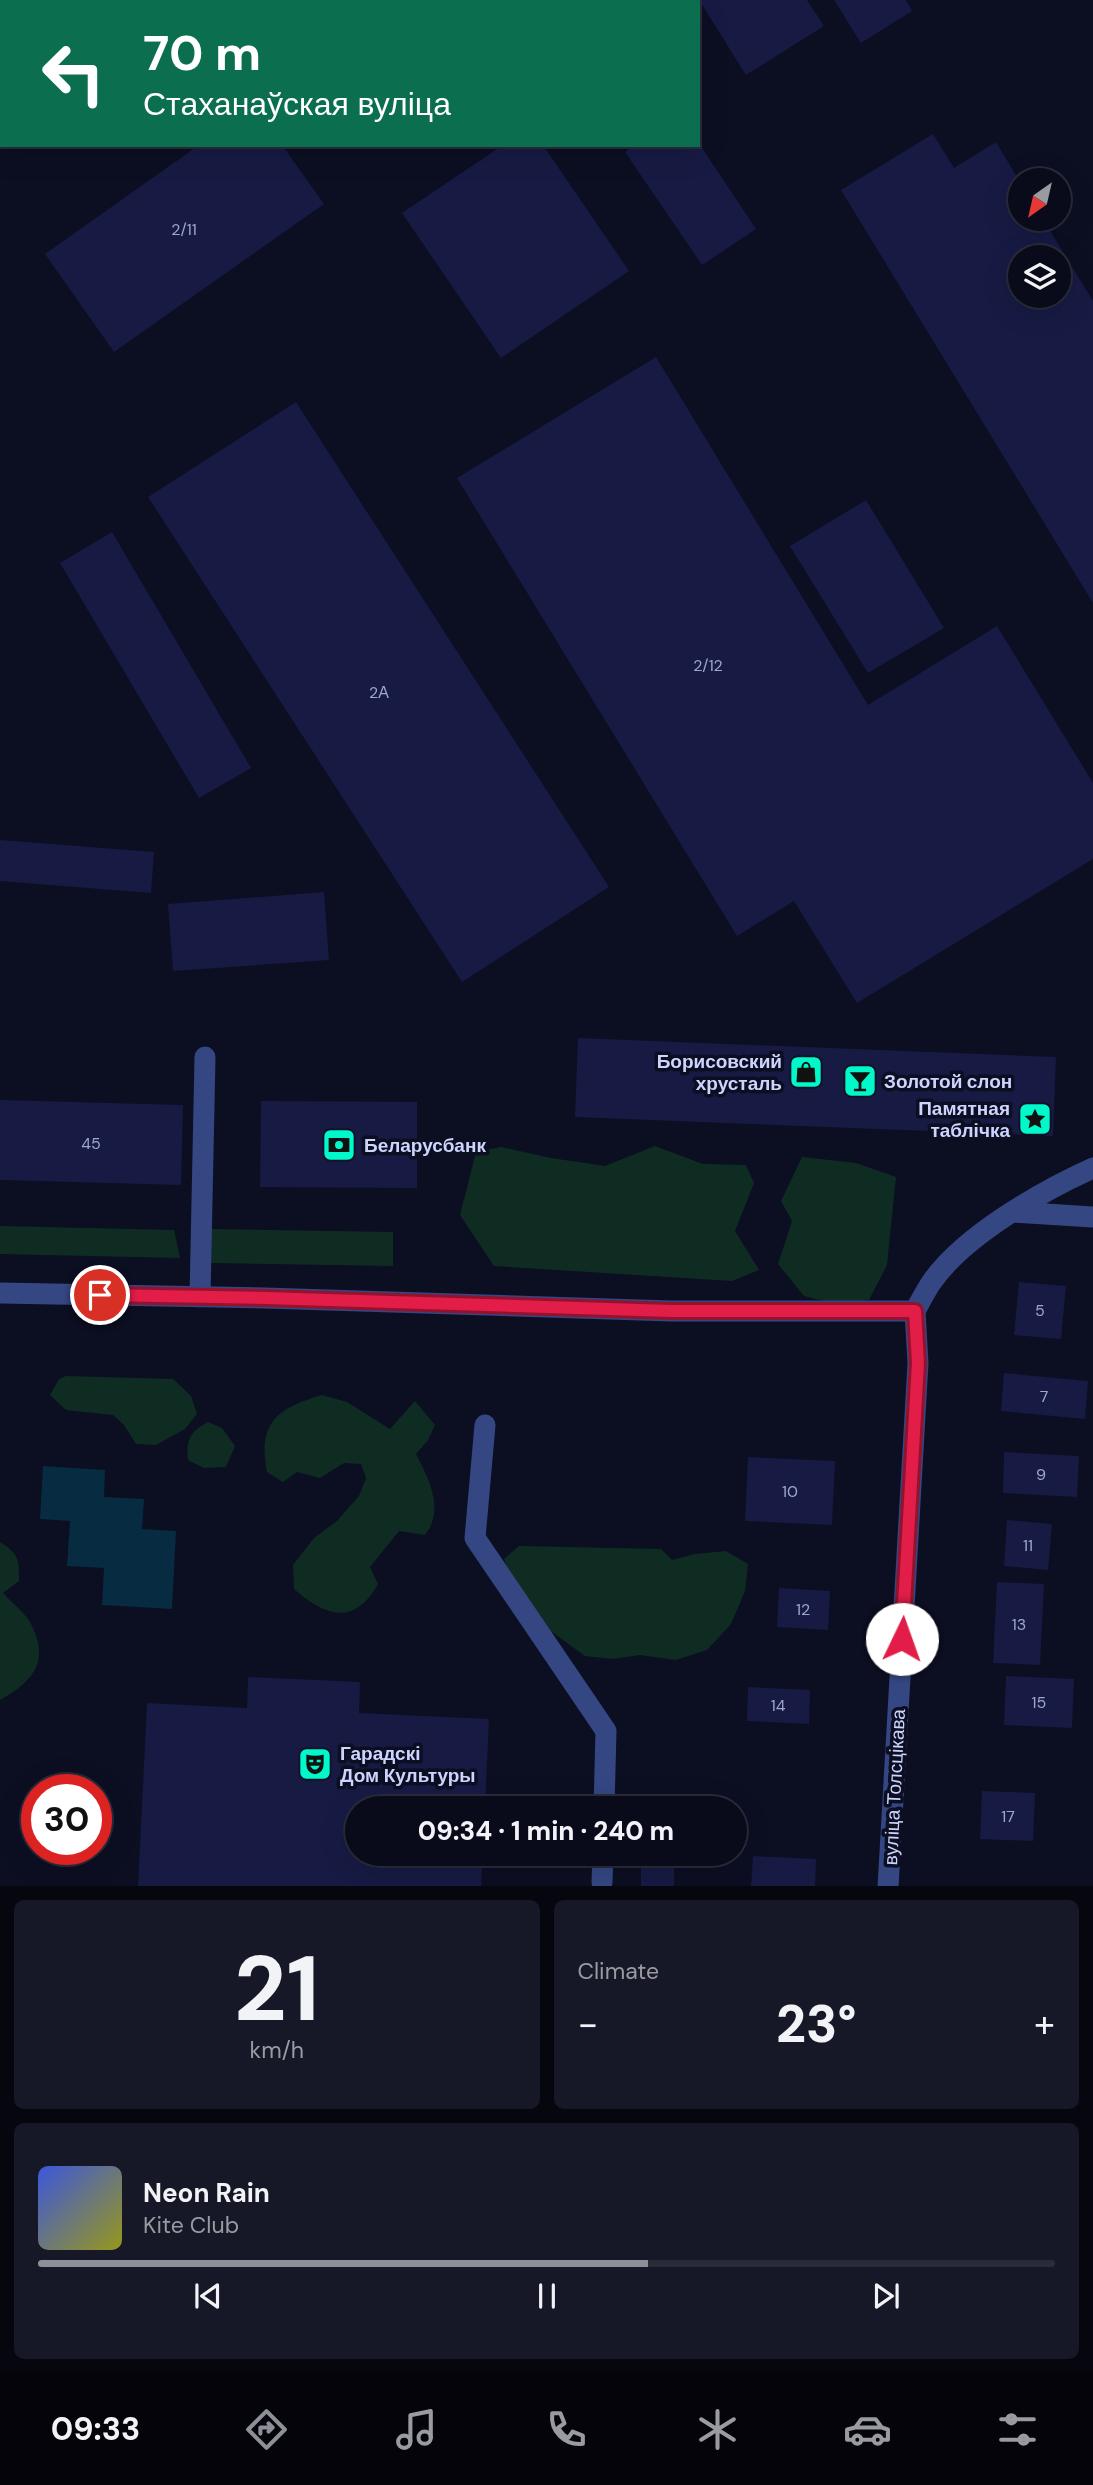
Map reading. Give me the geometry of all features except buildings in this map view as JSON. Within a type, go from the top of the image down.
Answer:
[{"type":"street","points":[[200,1297],[205,1057]]},
{"type":"street","points":[[0,1293],[671,1311],[915,1311],[932,1282],[957,1253],[980,1234],[1062,1182],[1093,1168]]},
{"type":"street","points":[[1014,1212],[1093,1217]]},
{"type":"street","name":"вуліца Толсцікава","points":[[888,1886],[918,1363],[915,1311]]},
{"type":"street","points":[[485,1425],[475,1538],[606,1731],[604,1796]]},
{"type":"street","points":[[602,1882],[603,1866]]},
{"type":"green space","points":[[655,1146],[703,1164],[746,1165],[754,1183],[735,1231],[759,1270],[732,1281],[494,1266],[460,1215],[476,1152],[501,1147],[605,1166]]},
{"type":"green space","points":[[802,1157],[856,1163],[896,1177],[887,1265],[869,1300],[840,1305],[804,1296],[778,1264],[792,1221],[781,1201]]},
{"type":"green space","points":[[0,1226],[174,1230],[180,1258],[0,1254]]},
{"type":"green space","points":[[211,1229],[393,1232],[393,1266],[211,1263]]},
{"type":"green space","points":[[66,1376],[173,1379],[191,1396],[197,1414],[185,1429],[156,1445],[136,1444],[124,1425],[113,1415],[66,1410],[50,1395],[59,1379]]},
{"type":"green space","points":[[322,1395],[347,1402],[390,1429],[415,1401],[435,1425],[428,1440],[416,1454],[433,1494],[434,1515],[431,1525],[425,1535],[399,1531],[370,1567],[378,1584],[369,1598],[349,1612],[328,1611],[294,1589],[293,1565],[314,1538],[337,1521],[359,1496],[366,1478],[361,1464],[344,1463],[320,1478],[297,1472],[283,1482],[267,1472],[265,1441],[274,1420],[293,1405]]},
{"type":"green space","points":[[208,1422],[222,1428],[235,1446],[226,1467],[204,1468],[188,1460],[190,1437]]},
{"type":"green space","points":[[0,1542],[11,1550],[19,1567],[19,1581],[3,1593],[30,1622],[39,1651],[38,1661],[28,1679],[0,1700]]},
{"type":"green space","points":[[519,1546],[661,1549],[672,1560],[695,1554],[726,1551],[748,1564],[745,1591],[731,1624],[707,1650],[676,1660],[640,1655],[613,1659],[585,1656],[545,1627],[514,1583],[504,1559]]},
{"type":"water","points":[[43,1466],[105,1470],[104,1497],[144,1499],[142,1529],[176,1531],[172,1609],[102,1605],[104,1568],[67,1566],[70,1521],[40,1519]]},
{"type":"place","name":"Борисовский хрусталь","points":[[806,1072]]},
{"type":"place","name":"Золотой слон","points":[[860,1081]]},
{"type":"place","name":"Памятная таблічка","points":[[1035,1119]]},
{"type":"place","name":"Беларусбанк","points":[[339,1145]]},
{"type":"place","name":"Гарадскі Дом Культуры","points":[[315,1764]]},
{"type":"route","points":[[100,1295],[671,1311],[915,1311],[918,1363],[902,1639]]}]
